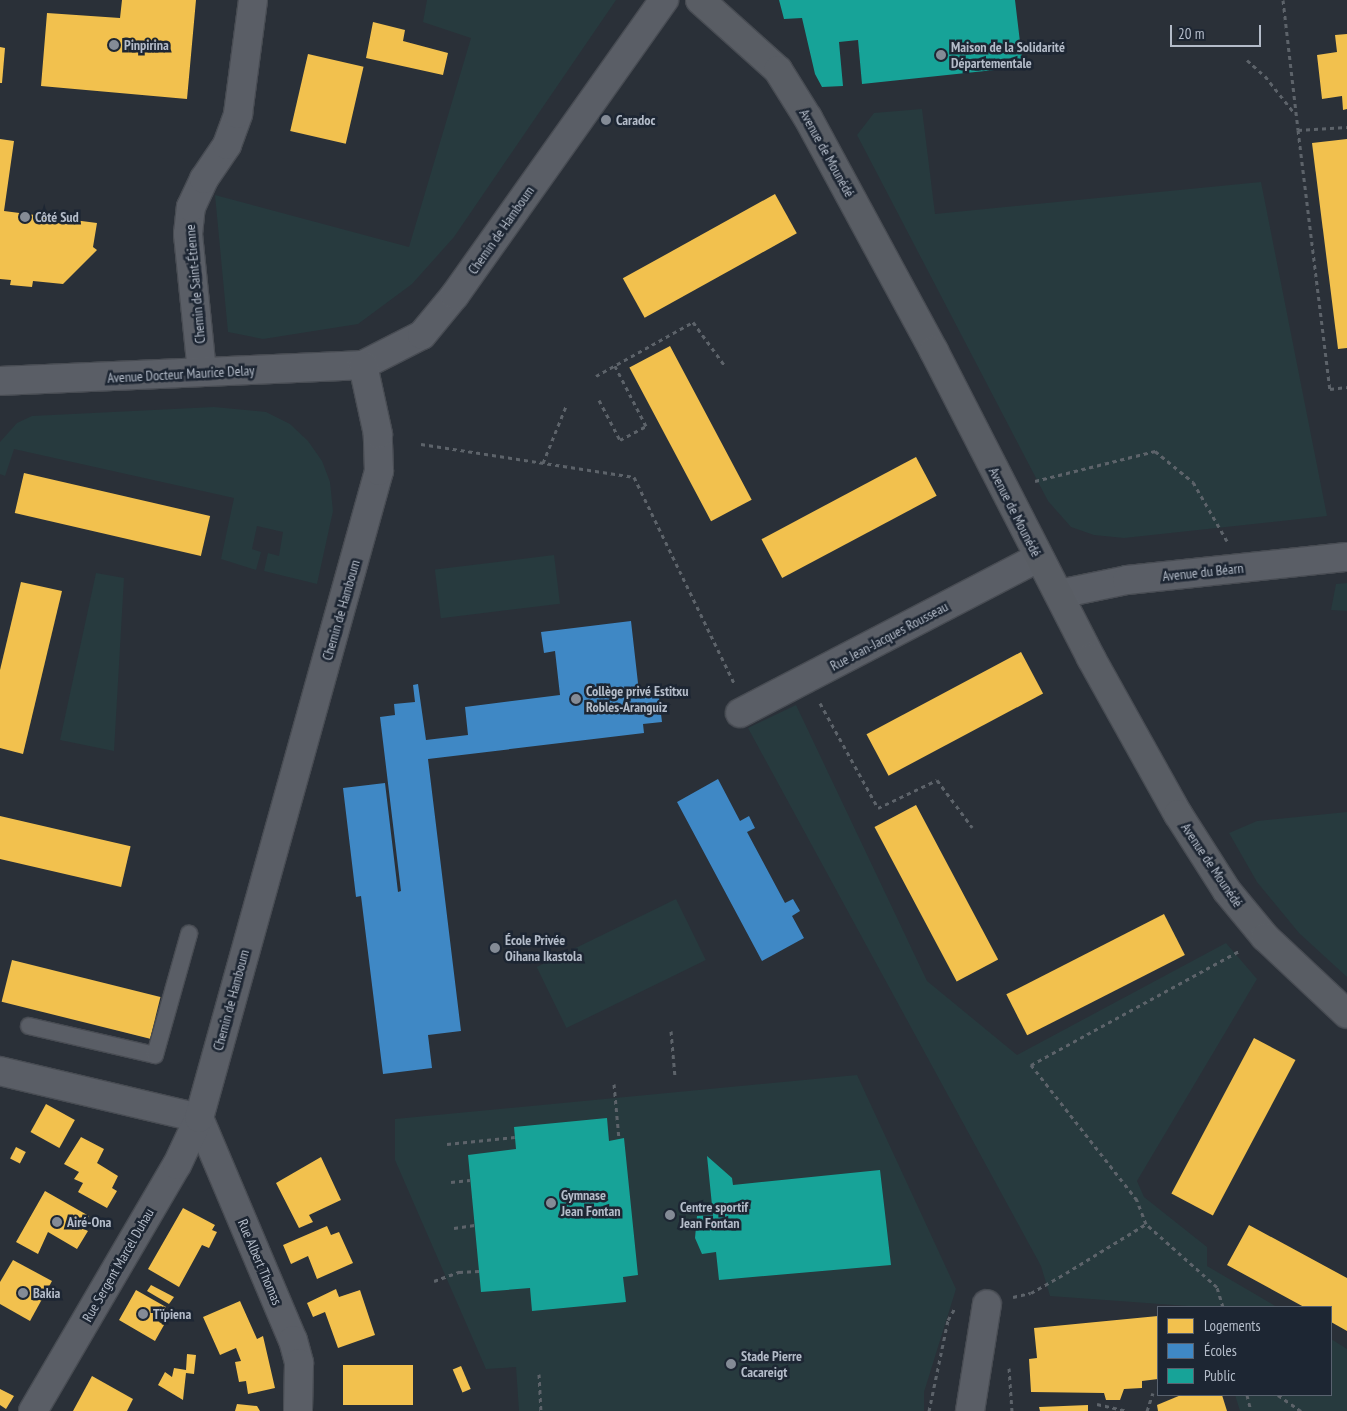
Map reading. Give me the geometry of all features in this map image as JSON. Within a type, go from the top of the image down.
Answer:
[{"type":"street","name":"Chemin de Saint-Étienne","points":[[202,372],[188,234],[191,207],[204,179],[227,145],[238,114],[253,0]]},
{"type":"street","name":"Chemin de Hamboum","points":[[199,1118],[379,471],[378,434],[363,365],[422,335],[455,296],[664,0]]},
{"type":"street","name":"Avenue de Mounédé","points":[[700,0],[778,70],[808,118],[934,352],[1038,558],[1178,814],[1227,891],[1265,937],[1347,1014]]},
{"type":"street","name":"Avenue Docteur Maurice Delay","points":[[0,382],[363,365]]},
{"type":"street","name":"Avenue du Béarn","points":[[1059,594],[1127,580],[1347,557]]},
{"type":"street","name":"Rue Jean-Jacques Rousseau","points":[[740,713],[1038,558]]},
{"type":"street","points":[[0,1071],[199,1118]]},
{"type":"street","name":"Rue Sergent Marcel Duhau","points":[[33,1411],[176,1165],[199,1118]]},
{"type":"street","name":"Rue Albert Thomas","points":[[199,1118],[294,1340],[300,1363],[298,1411]]},
{"type":"street","points":[[970,1411],[987,1304]]},
{"type":"lane","points":[[29,1026],[155,1055],[189,934]]},
{"type":"path","points":[[1283,0],[1330,389],[1347,387]]},
{"type":"path","points":[[1247,60],[1265,76],[1296,115]]},
{"type":"path","points":[[1298,130],[1347,127]]},
{"type":"path","points":[[596,376],[693,322],[725,366]]},
{"type":"path","points":[[599,400],[620,440],[646,426],[615,366]]},
{"type":"path","points":[[543,463],[566,406]]},
{"type":"path","points":[[421,444],[634,477],[736,686]]},
{"type":"path","points":[[1033,482],[1155,451],[1193,482],[1227,540]]},
{"type":"path","points":[[807,679],[878,808],[938,780],[972,827]]},
{"type":"path","points":[[1223,1306],[1217,1287],[1146,1224],[1137,1200],[1031,1064],[1265,937]]},
{"type":"path","points":[[671,1031],[675,1077]]},
{"type":"path","points":[[614,1084],[619,1139]]},
{"type":"path","points":[[447,1144],[515,1137]]},
{"type":"path","points":[[451,1182],[470,1180]]},
{"type":"path","points":[[929,1411],[948,1320],[957,1304],[987,1304],[1031,1293],[1146,1224]]},
{"type":"path","points":[[454,1228],[474,1225]]},
{"type":"path","points":[[434,1281],[459,1272],[479,1271]]},
{"type":"path","points":[[539,1374],[541,1411]]},
{"type":"path","points":[[1147,1411],[1153,1392]]},
{"type":"path","points":[[1247,1396],[1251,1411]]},
{"type":"path","points":[[1279,1396],[1301,1411]]},
{"type":"path","points":[[1097,1404],[1127,1411]]},
{"type":"green space","points":[[427,0],[616,0],[454,237],[412,284],[358,324],[263,339],[228,332],[215,195],[409,247],[471,38],[423,22]]},
{"type":"green space","points":[[922,109],[935,214],[1261,182],[1327,516],[1124,538],[1094,535],[1071,527],[1048,501],[857,135],[874,113]]},
{"type":"green space","points":[[214,407],[266,412],[290,424],[308,441],[322,461],[330,482],[333,511],[317,584],[264,571],[268,553],[279,556],[283,532],[257,526],[252,549],[261,552],[256,570],[221,559],[234,498],[14,449],[5,476],[0,474],[0,442],[17,423],[32,416]]},
{"type":"green space","points":[[554,555],[560,604],[441,618],[435,570]]},
{"type":"green space","points":[[96,573],[124,578],[114,751],[60,740]]},
{"type":"green space","points":[[1347,583],[1347,611],[1331,610],[1336,584]]},
{"type":"green space","points":[[796,705],[927,981],[1017,1055],[1226,943],[1257,979],[1137,1181],[1144,1197],[1207,1247],[1207,1266],[1275,1306],[1188,1306],[1050,1296],[1041,1266],[748,728]]},
{"type":"green space","points":[[1347,812],[1347,977],[1299,933],[1257,882],[1229,833],[1257,821]]},
{"type":"green space","points":[[676,899],[706,960],[566,1028],[537,967]]},
{"type":"green space","name":"Centre sportif Jean Fontan","points":[[857,1075],[956,1289],[924,1392],[924,1411],[519,1411],[516,1367],[486,1369],[395,1160],[395,1119]]},
{"type":"green space","points":[[1332,1340],[1347,1349],[1347,1411],[1240,1411],[1235,1396],[1332,1396]]},
{"type":"building: Logements","name":"Pinpirina","points":[[122,0],[196,0],[187,99],[41,86],[47,13],[120,18]]},
{"type":"building: Logements","points":[[373,22],[405,30],[403,41],[448,53],[443,75],[366,58]]},
{"type":"building: Logements","points":[[1347,34],[1347,109],[1343,110],[1342,96],[1322,99],[1317,55],[1337,52],[1335,35]]},
{"type":"building: Logements","points":[[0,47],[5,48],[2,83],[0,83]]},
{"type":"building: Logements","points":[[308,54],[364,67],[346,144],[290,131]]},
{"type":"building: Logements","name":"Côté Sud","points":[[0,139],[14,141],[4,211],[97,223],[93,247],[97,250],[63,284],[33,281],[32,287],[10,285],[11,280],[0,279]]},
{"type":"building: Logements","points":[[1347,139],[1347,348],[1338,349],[1312,143]]},
{"type":"building: Logements","points":[[775,194],[797,233],[645,318],[623,278]]},
{"type":"building: Logements","points":[[670,346],[752,500],[711,521],[629,368]]},
{"type":"building: Logements","points":[[916,457],[937,496],[782,578],[761,539]]},
{"type":"building: Logements","points":[[24,473],[210,516],[201,556],[15,513]]},
{"type":"building: Logements","points":[[21,582],[62,591],[23,754],[0,748],[0,670]]},
{"type":"building: Logements","points":[[1021,652],[1043,693],[889,776],[866,734]]},
{"type":"building: Logements","points":[[916,805],[998,960],[957,982],[875,827]]},
{"type":"building: Logements","points":[[0,816],[131,846],[121,887],[0,859]]},
{"type":"building: Logements","points":[[1164,914],[1185,955],[1027,1035],[1006,994]]},
{"type":"building: Logements","points":[[12,960],[160,997],[150,1039],[2,1002]]},
{"type":"building: Logements","points":[[1254,1038],[1295,1060],[1213,1215],[1171,1193]]},
{"type":"building: Logements","points":[[46,1104],[75,1120],[59,1148],[30,1132]]},
{"type":"building: Logements","points":[[81,1137],[104,1149],[97,1163],[118,1176],[112,1188],[117,1191],[107,1208],[78,1192],[83,1183],[74,1179],[79,1172],[64,1164]]},
{"type":"building: Logements","points":[[16,1147],[26,1152],[20,1164],[10,1159]]},
{"type":"building: Logements","points":[[321,1157],[341,1200],[309,1215],[313,1222],[299,1228],[276,1183]]},
{"type":"building: Logements","name":"Airé-Ona","points":[[45,1191],[89,1216],[82,1228],[88,1231],[77,1249],[48,1232],[38,1254],[16,1242]]},
{"type":"building: Logements","points":[[183,1208],[215,1225],[212,1230],[217,1232],[209,1248],[202,1245],[179,1287],[148,1269]]},
{"type":"building: Logements","points":[[1249,1225],[1347,1278],[1347,1331],[1332,1323],[1332,1306],[1302,1306],[1227,1265]]},
{"type":"building: Logements","points":[[327,1226],[331,1235],[339,1232],[353,1263],[317,1279],[308,1256],[291,1264],[283,1245]]},
{"type":"building: Logements","name":"Bakia","points":[[13,1260],[52,1281],[30,1321],[0,1304],[0,1282]]},
{"type":"building: Logements","points":[[151,1285],[174,1297],[169,1304],[147,1291]]},
{"type":"building: Logements","points":[[336,1289],[339,1297],[360,1290],[375,1335],[338,1348],[325,1312],[313,1317],[307,1303]]},
{"type":"building: Logements","name":"Tïpiena","points":[[136,1290],[166,1307],[159,1322],[164,1325],[155,1341],[119,1320]]},
{"type":"building: Logements","points":[[240,1301],[257,1339],[263,1336],[275,1388],[248,1394],[246,1381],[239,1382],[235,1362],[241,1361],[236,1348],[220,1355],[203,1317]]},
{"type":"building: Logements","points":[[1157,1316],[1157,1379],[1142,1381],[1142,1388],[1124,1389],[1120,1400],[1106,1400],[1104,1393],[1031,1392],[1029,1359],[1037,1358],[1034,1328]]},
{"type":"building: Logements","points":[[187,1354],[196,1355],[194,1374],[186,1373],[183,1400],[158,1385],[165,1372],[172,1377],[174,1368],[186,1370]]},
{"type":"building: Logements","points":[[343,1365],[413,1365],[413,1405],[343,1405]]},
{"type":"building: Logements","points":[[461,1366],[471,1389],[462,1393],[453,1370]]},
{"type":"building: Logements","points":[[92,1376],[133,1399],[127,1411],[73,1411]]},
{"type":"building: Logements","points":[[0,1389],[14,1396],[6,1409],[0,1405]]},
{"type":"building: Logements","points":[[1179,1396],[1222,1396],[1227,1411],[1158,1411],[1157,1405]]},
{"type":"building: Logements","points":[[237,1404],[257,1406],[260,1411],[235,1411]]},
{"type":"building: Logements","points":[[1088,1405],[1088,1411],[1040,1411],[1039,1407]]},
{"type":"building: Écoles","points":[[631,621],[639,692],[658,690],[662,722],[643,724],[644,733],[428,759],[461,1031],[428,1035],[432,1068],[383,1074],[361,896],[356,897],[343,788],[385,783],[398,892],[401,891],[380,717],[395,715],[394,704],[415,702],[413,685],[418,684],[426,740],[468,735],[465,707],[560,695],[555,651],[544,653],[541,632]]},
{"type":"building: Écoles","points":[[718,779],[740,821],[749,816],[755,828],[747,832],[785,903],[793,899],[800,911],[792,916],[804,938],[762,961],[677,802]]},
{"type":"building: Public","name":"Maison de la Solidarité Départementale","points":[[779,0],[1015,0],[1023,67],[862,84],[858,40],[839,42],[843,86],[822,87],[815,74],[802,18],[784,19]]},
{"type":"building: Public","name":"Gymnase Jean Fontan","points":[[607,1118],[609,1141],[624,1138],[638,1275],[623,1277],[626,1302],[532,1311],[530,1288],[481,1292],[468,1155],[516,1149],[514,1127]]},
{"type":"building: Public","points":[[707,1156],[732,1178],[733,1185],[880,1170],[891,1265],[719,1280],[716,1252],[702,1254],[695,1238],[697,1216],[713,1215]]},
{"type":"place","name":"Pinpirina","points":[[114,45]]},
{"type":"place","name":"Maison de la Solidarité Départementale","points":[[941,55]]},
{"type":"place","name":"Caradoc","points":[[606,120]]},
{"type":"place","name":"Côté Sud","points":[[25,217]]},
{"type":"place","name":"Collège privé Estitxu Robles-Aranguiz","points":[[576,699]]},
{"type":"place","name":"École Privée Oihana Ikastola","points":[[495,948]]},
{"type":"place","name":"Gymnase Jean Fontan","points":[[551,1203]]},
{"type":"place","name":"Centre sportif Jean Fontan","points":[[670,1215]]},
{"type":"place","name":"Airé-Ona","points":[[57,1222]]},
{"type":"place","name":"Bakia","points":[[23,1293]]},
{"type":"place","name":"Tïpiena","points":[[143,1314]]},
{"type":"place","name":"Stade Pierre Cacareigt","points":[[731,1364]]}]
